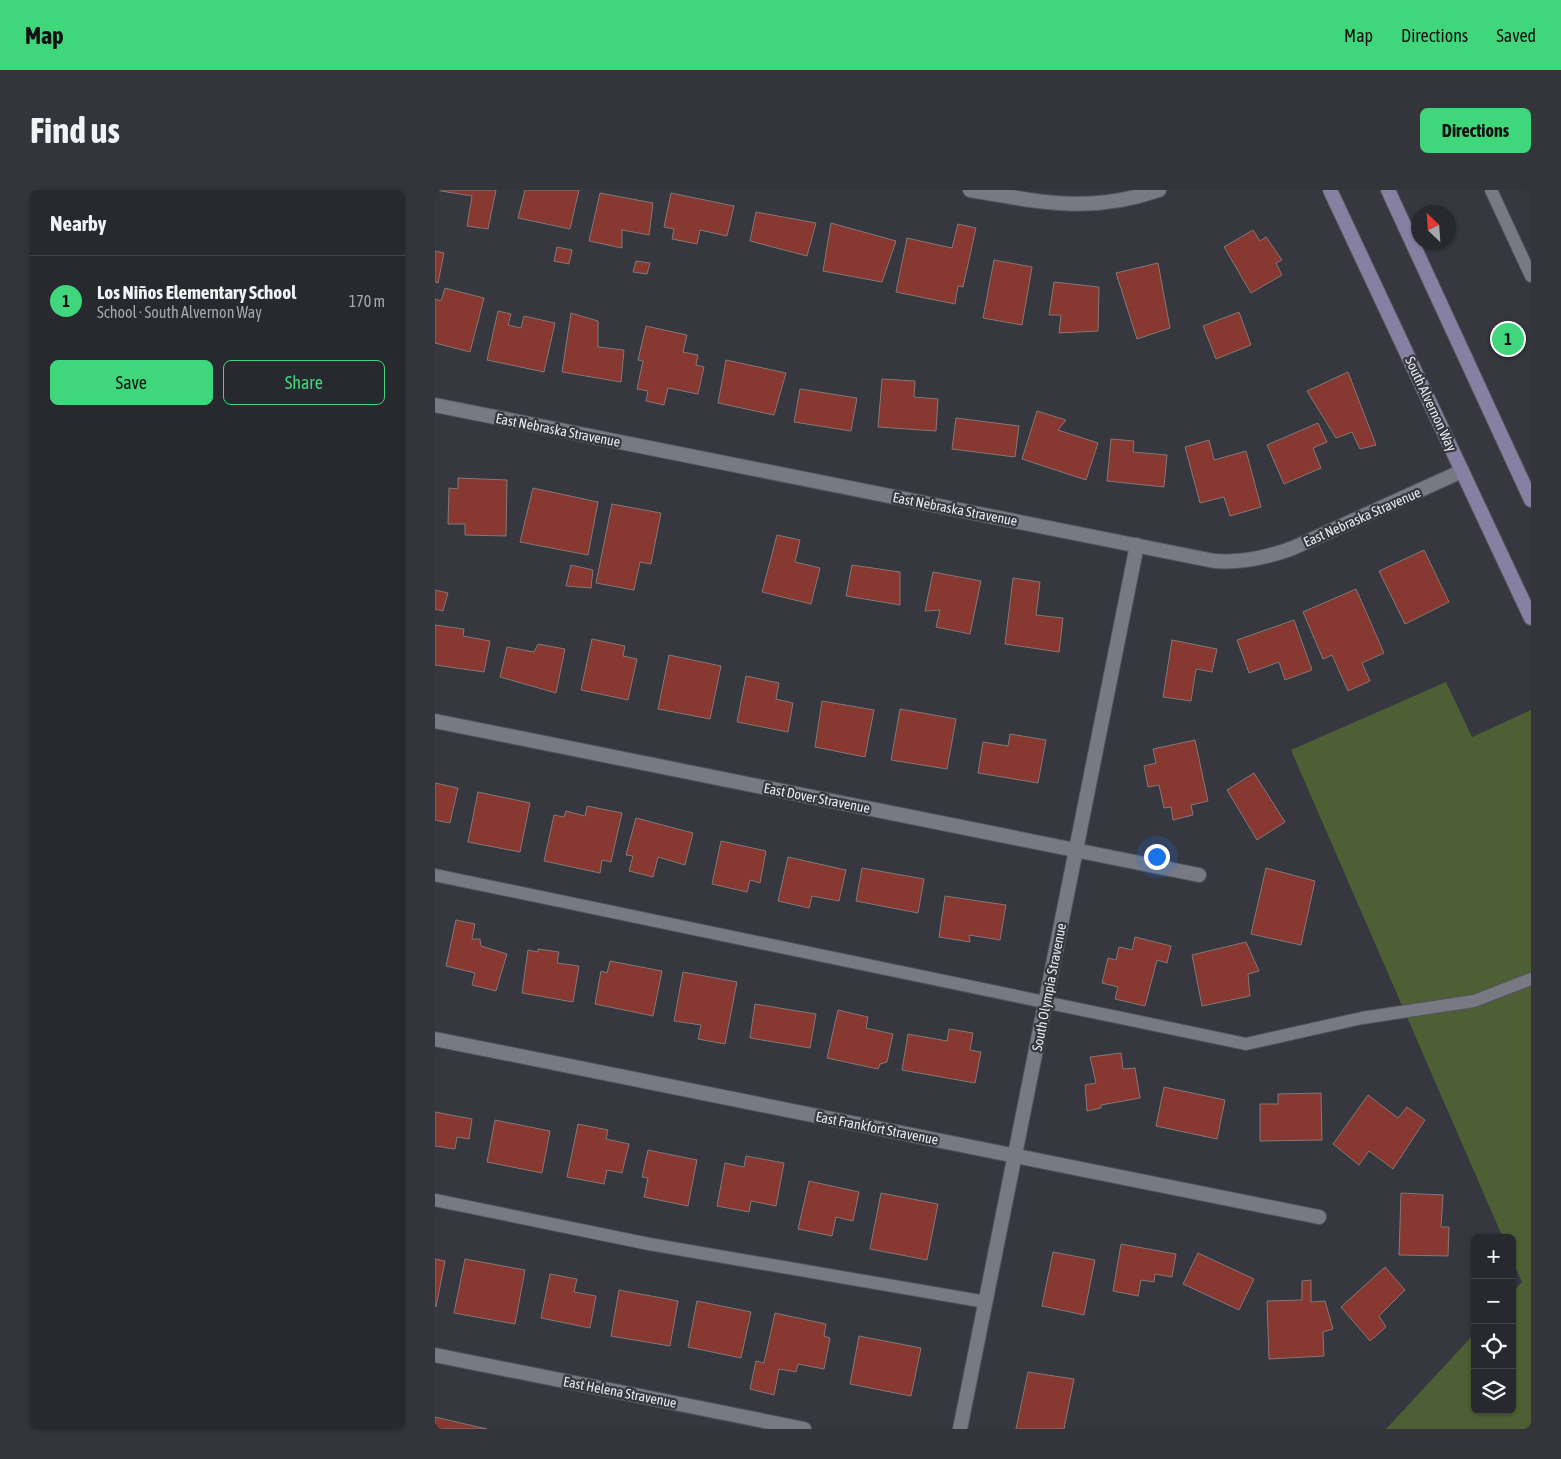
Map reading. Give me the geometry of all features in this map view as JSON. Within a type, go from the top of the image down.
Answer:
[{"type":"main road","name":"South Alvernon Way","points":[[1330,190],[1531,618]]},
{"type":"main road","points":[[1388,190],[1531,500]]},
{"type":"street","points":[[970,190],[1060,204],[1115,202],[1159,190]]},
{"type":"street","name":"East Nebraska Stravenue","points":[[435,405],[1213,561],[1232,562],[1273,556],[1462,471]]},
{"type":"street","name":"South Olympia Stravenue","points":[[961,1429],[1137,545]]},
{"type":"street","name":"East Dover Stravenue","points":[[435,721],[1199,875]]},
{"type":"street","name":"East Frankfort Stravenue","points":[[435,1039],[1319,1217]]},
{"type":"street","name":"East Helena Stravenue","points":[[435,1355],[805,1429]]},
{"type":"lane","points":[[1491,190],[1531,276]]},
{"type":"lane","points":[[435,875],[1247,1044],[1362,1018],[1474,1001],[1531,980]]},
{"type":"lane","points":[[435,1200],[649,1244],[986,1302]]},
{"type":"green space","points":[[1446,682],[1472,737],[1531,710],[1531,1429],[1386,1429],[1471,1337],[1471,1414],[1516,1414],[1516,1289],[1522,1282],[1516,1268],[1516,1234],[1501,1234],[1291,750]]},
{"type":"building","points":[[435,190],[496,190],[488,229],[467,226],[472,196]]},
{"type":"building","points":[[525,190],[579,190],[570,229],[518,218]]},
{"type":"building","points":[[600,193],[653,203],[649,235],[622,230],[622,248],[589,241]]},
{"type":"building","points":[[671,193],[734,206],[727,236],[700,230],[697,244],[672,239],[674,229],[664,227]]},
{"type":"building","points":[[756,212],[816,223],[807,256],[750,241]]},
{"type":"building","points":[[831,223],[896,241],[882,282],[823,271]]},
{"type":"building","points":[[958,224],[976,228],[963,287],[958,286],[955,304],[896,292],[907,238],[952,248]]},
{"type":"building","points":[[1253,230],[1260,241],[1266,237],[1282,260],[1276,263],[1282,275],[1251,293],[1224,247]]},
{"type":"building","points":[[557,247],[572,250],[569,264],[554,261]]},
{"type":"building","points":[[435,251],[444,253],[438,283],[435,282]]},
{"type":"building","points":[[994,260],[1032,267],[1022,325],[983,318]]},
{"type":"building","points":[[636,261],[650,263],[647,274],[633,272]]},
{"type":"building","points":[[1158,263],[1170,328],[1137,339],[1116,273]]},
{"type":"building","points":[[1054,282],[1099,287],[1098,331],[1059,333],[1061,315],[1049,315]]},
{"type":"building","points":[[445,288],[484,298],[470,352],[435,343],[435,299],[441,301]]},
{"type":"building","points":[[498,311],[511,314],[508,325],[521,328],[524,316],[555,323],[544,372],[487,360]]},
{"type":"building","points":[[1239,312],[1251,345],[1216,359],[1203,326]]},
{"type":"building","points":[[571,313],[598,321],[598,347],[624,350],[621,382],[562,372]]},
{"type":"building","points":[[646,326],[687,335],[683,352],[698,355],[696,365],[704,367],[698,394],[668,388],[664,405],[646,401],[648,391],[637,389],[643,361],[638,360]]},
{"type":"building","points":[[726,360],[786,373],[774,415],[718,403]]},
{"type":"building","points":[[1348,372],[1376,445],[1360,449],[1352,432],[1336,438],[1307,391]]},
{"type":"building","points":[[882,379],[915,381],[914,397],[938,399],[936,431],[878,427]]},
{"type":"building","points":[[800,389],[857,398],[851,431],[794,422]]},
{"type":"building","points":[[1037,411],[1066,420],[1058,430],[1098,443],[1086,480],[1022,459]]},
{"type":"building","points":[[956,418],[1019,426],[1015,457],[952,449]]},
{"type":"building","points":[[1318,423],[1327,442],[1313,448],[1321,468],[1284,484],[1267,445]]},
{"type":"building","points":[[1111,439],[1134,441],[1133,452],[1167,455],[1164,487],[1107,481]]},
{"type":"building","points":[[1209,440],[1214,460],[1246,451],[1261,507],[1230,516],[1224,497],[1200,503],[1185,447]]},
{"type":"building","points":[[458,478],[507,480],[506,536],[465,535],[465,524],[448,524],[449,488],[458,489]]},
{"type":"building","points":[[533,488],[598,502],[588,555],[520,542]]},
{"type":"building","points":[[612,504],[661,513],[651,564],[640,562],[634,590],[596,583]]},
{"type":"building","points":[[777,535],[800,540],[795,562],[820,568],[811,604],[762,592]]},
{"type":"building","points":[[1424,550],[1449,602],[1405,624],[1379,571]]},
{"type":"building","points":[[571,565],[593,570],[591,588],[566,586]]},
{"type":"building","points":[[852,565],[900,572],[900,605],[846,596]]},
{"type":"building","points":[[933,572],[981,581],[970,634],[936,627],[940,610],[925,611]]},
{"type":"building","points":[[1013,578],[1040,582],[1036,615],[1063,618],[1059,652],[1005,644]]},
{"type":"building","points":[[1356,589],[1384,653],[1362,663],[1370,681],[1348,691],[1332,655],[1323,659],[1303,612]]},
{"type":"building","points":[[435,590],[448,593],[443,611],[435,609]]},
{"type":"building","points":[[1294,620],[1312,670],[1285,680],[1279,662],[1249,673],[1237,640]]},
{"type":"building","points":[[435,625],[464,629],[463,636],[490,641],[484,672],[435,665]]},
{"type":"building","points":[[592,639],[625,646],[623,656],[637,659],[628,700],[581,690]]},
{"type":"building","points":[[1172,640],[1217,649],[1212,672],[1196,669],[1191,701],[1163,697]]},
{"type":"building","points":[[538,644],[565,649],[556,693],[500,677],[507,647],[534,652]]},
{"type":"building","points":[[669,655],[721,666],[710,719],[658,709]]},
{"type":"building","points":[[746,676],[779,683],[776,699],[793,703],[788,732],[737,722]]},
{"type":"building","points":[[822,701],[874,710],[865,757],[815,747]]},
{"type":"building","points":[[900,709],[956,719],[947,769],[891,760]]},
{"type":"building","points":[[1010,734],[1046,740],[1038,783],[978,773],[983,742],[1008,746]]},
{"type":"building","points":[[1195,740],[1208,801],[1191,805],[1193,815],[1173,820],[1171,807],[1164,808],[1159,785],[1148,787],[1144,766],[1156,763],[1153,749]]},
{"type":"building","points":[[1254,773],[1285,822],[1257,840],[1227,790]]},
{"type":"building","points":[[435,783],[458,788],[450,823],[435,820]]},
{"type":"building","points":[[478,792],[530,803],[520,852],[468,842]]},
{"type":"building","points":[[587,806],[622,813],[611,862],[602,860],[600,873],[544,861],[554,815],[564,817],[566,811],[585,816]]},
{"type":"building","points":[[636,818],[693,833],[685,865],[658,857],[653,877],[629,871],[633,856],[626,855]]},
{"type":"building","points":[[721,841],[766,851],[760,883],[750,880],[747,892],[712,884]]},
{"type":"building","points":[[788,857],[846,870],[839,901],[812,896],[809,908],[778,901]]},
{"type":"building","points":[[862,868],[924,879],[918,913],[856,901]]},
{"type":"building","points":[[1266,868],[1315,881],[1301,945],[1251,934]]},
{"type":"building","points":[[945,896],[1006,905],[1000,940],[969,935],[970,942],[939,937]]},
{"type":"building","points":[[456,920],[475,924],[472,939],[480,939],[481,946],[507,954],[496,991],[472,985],[475,973],[446,966]]},
{"type":"building","points":[[1135,937],[1171,946],[1167,963],[1157,960],[1145,1006],[1115,999],[1118,987],[1102,983],[1108,958],[1116,960],[1119,947],[1132,950]]},
{"type":"building","points":[[1246,942],[1259,971],[1248,974],[1250,996],[1202,1006],[1192,955]]},
{"type":"building","points":[[538,949],[559,952],[557,963],[579,966],[573,1002],[522,993],[528,950],[538,952]]},
{"type":"building","points":[[610,961],[662,971],[653,1016],[595,1004],[601,971],[607,973]]},
{"type":"building","points":[[683,972],[737,982],[725,1044],[698,1039],[701,1025],[674,1021]]},
{"type":"building","points":[[755,1004],[816,1014],[810,1048],[750,1038]]},
{"type":"building","points":[[838,1010],[868,1017],[866,1028],[893,1034],[887,1062],[880,1064],[878,1069],[827,1058]]},
{"type":"building","points":[[949,1029],[973,1033],[970,1050],[981,1052],[975,1083],[902,1070],[908,1034],[947,1041]]},
{"type":"building","points":[[1121,1053],[1123,1069],[1135,1068],[1140,1098],[1101,1105],[1101,1108],[1087,1111],[1085,1085],[1096,1083],[1090,1057]]},
{"type":"building","points":[[1164,1087],[1225,1100],[1217,1139],[1156,1126]]},
{"type":"building","points":[[1321,1093],[1322,1140],[1260,1141],[1260,1104],[1278,1104],[1278,1094]]},
{"type":"building","points":[[1368,1095],[1398,1118],[1407,1107],[1425,1120],[1393,1169],[1369,1151],[1359,1165],[1333,1144]]},
{"type":"building","points":[[435,1112],[472,1119],[469,1139],[457,1137],[455,1149],[435,1146]]},
{"type":"building","points":[[495,1120],[550,1131],[542,1173],[487,1162]]},
{"type":"building","points":[[578,1124],[608,1130],[606,1139],[629,1144],[622,1173],[607,1170],[604,1184],[567,1177]]},
{"type":"building","points":[[648,1150],[697,1160],[688,1206],[644,1197],[648,1178],[642,1177]]},
{"type":"building","points":[[746,1156],[784,1163],[776,1206],[751,1201],[749,1212],[717,1206],[725,1163],[744,1167]]},
{"type":"building","points":[[809,1181],[859,1192],[853,1221],[836,1217],[832,1236],[798,1229]]},
{"type":"building","points":[[881,1193],[938,1204],[927,1260],[870,1249]]},
{"type":"building","points":[[1401,1193],[1443,1195],[1441,1227],[1449,1227],[1448,1256],[1399,1255]]},
{"type":"building","points":[[1121,1244],[1176,1254],[1172,1277],[1155,1274],[1154,1282],[1141,1280],[1138,1296],[1113,1291]]},
{"type":"building","points":[[1053,1252],[1095,1260],[1084,1315],[1042,1306]]},
{"type":"building","points":[[1198,1253],[1254,1279],[1239,1310],[1183,1284]]},
{"type":"building","points":[[435,1259],[445,1261],[436,1307],[435,1306]]},
{"type":"building","points":[[465,1259],[525,1270],[515,1324],[454,1313]]},
{"type":"building","points":[[1385,1267],[1405,1290],[1379,1316],[1386,1327],[1370,1341],[1341,1307]]},
{"type":"building","points":[[550,1274],[577,1279],[574,1292],[596,1296],[590,1328],[541,1318]]},
{"type":"building","points":[[1311,1280],[1311,1302],[1325,1301],[1333,1329],[1323,1332],[1324,1356],[1269,1359],[1267,1301],[1302,1300],[1302,1281]]},
{"type":"building","points":[[619,1290],[678,1301],[670,1346],[611,1336]]},
{"type":"building","points":[[697,1301],[751,1312],[741,1358],[688,1347]]},
{"type":"building","points":[[775,1313],[826,1324],[824,1336],[830,1338],[824,1369],[798,1364],[796,1372],[779,1369],[774,1395],[750,1389],[756,1361],[764,1363]]},
{"type":"building","points":[[859,1336],[921,1348],[911,1396],[850,1384]]},
{"type":"building","points":[[1028,1372],[1074,1379],[1064,1429],[1016,1429]]},
{"type":"building","points":[[435,1417],[487,1429],[435,1429]]},
{"type":"place","name":"Los Niños Elementary School","points":[[1508,339]]}]
